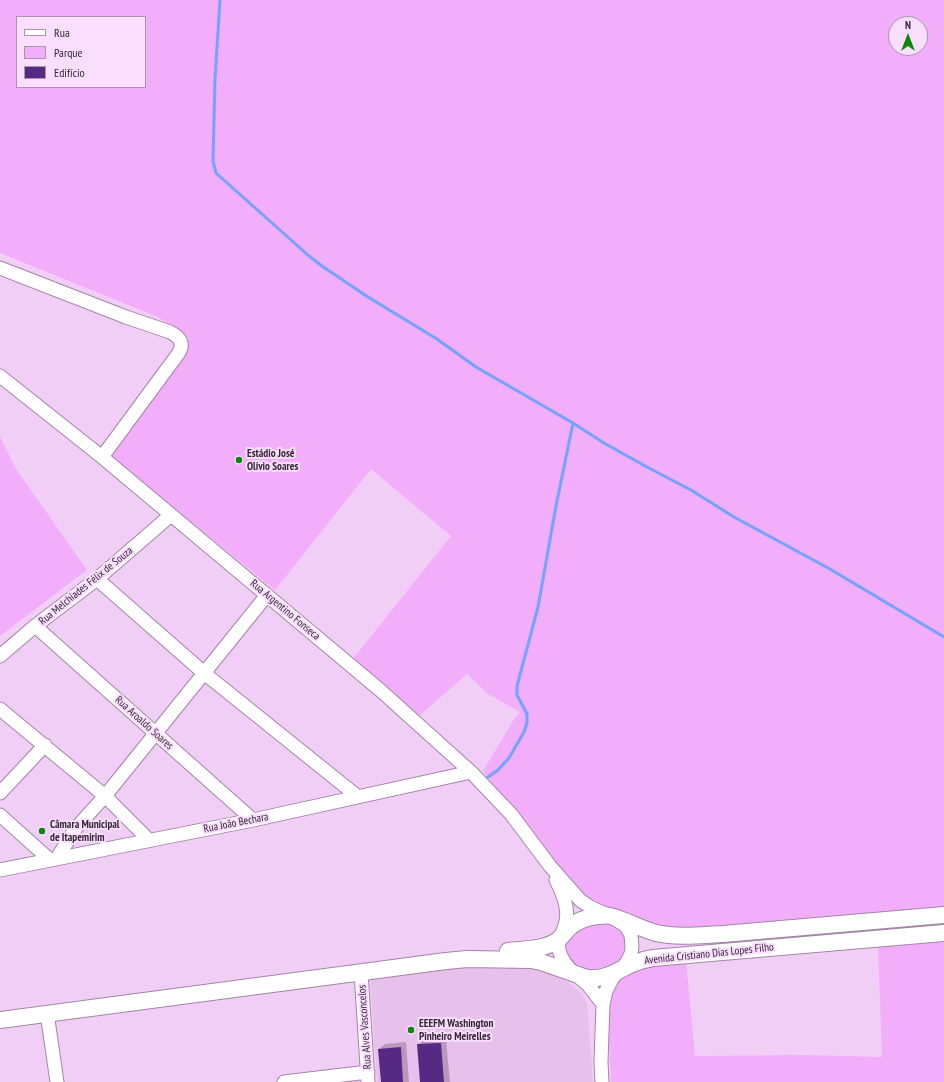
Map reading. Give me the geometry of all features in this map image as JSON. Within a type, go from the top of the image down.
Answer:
[{"type":"main road","name":"Avenida Cristiano Dias Lopes Filho","points":[[467,959],[496,952],[538,947],[559,940],[569,928],[582,920],[596,916],[610,916],[655,933],[669,936],[686,936],[944,915]]},
{"type":"main road","name":"Avenida Cristiano Dias Lopes Filho","points":[[467,959],[531,960],[573,972],[587,978],[594,978],[604,977],[642,960],[659,957],[944,933]]},
{"type":"main road","points":[[0,1020],[467,959]]},
{"type":"street","points":[[0,268],[126,317],[170,332],[181,341],[182,347],[178,354],[102,457]]},
{"type":"street","name":"Rua Argentino Fonseca","points":[[0,376],[102,457],[380,690],[471,772],[511,814],[550,866]]},
{"type":"street","name":"Rua Melchíades Félix de Souza","points":[[0,656],[35,626],[97,579],[171,515]]},
{"type":"street","points":[[97,579],[204,673],[357,796]]},
{"type":"street","points":[[0,815],[53,859],[76,828],[105,796],[267,595]]},
{"type":"street","name":"Rua Aroaldo Soares","points":[[35,626],[253,820]]},
{"type":"street","points":[[0,709],[105,796],[149,840]]},
{"type":"street","points":[[0,793],[45,746]]},
{"type":"street","name":"Rua João Bechara","points":[[0,870],[253,820],[471,772]]},
{"type":"street","points":[[550,866],[580,900],[626,926],[631,935],[631,954],[627,962],[618,971],[610,983],[603,1004],[601,1062],[602,1082]]},
{"type":"street","points":[[550,866],[562,892],[567,911],[566,921],[559,940],[559,950],[562,958],[603,1004]]},
{"type":"street","name":"Rua Alves Vasconcelos","points":[[361,972],[368,1077]]},
{"type":"street","points":[[47,1013],[57,1082]]},
{"type":"street","points":[[284,1082],[368,1077]]},
{"type":"shaded area","points":[[508,962],[540,967],[568,982],[581,993],[587,1003],[593,1082],[377,1082],[370,977]]},
{"type":"green space","points":[[0,0],[944,0],[944,907],[714,927],[672,928],[615,912],[582,893],[559,873],[483,771],[520,712],[488,694],[467,674],[418,717],[352,660],[451,536],[371,469],[275,590],[106,453],[189,338],[158,317],[0,253]]},
{"type":"green space","points":[[0,437],[16,469],[87,570],[0,636]]},
{"type":"green space","points":[[604,921],[619,928],[629,941],[622,957],[608,968],[597,970],[584,968],[571,961],[566,948],[569,937],[577,929]]},
{"type":"green space","points":[[944,939],[944,1082],[611,1082],[608,997],[619,974],[639,965],[686,961],[695,1056],[804,1055],[882,1057],[878,945]]},
{"type":"building","points":[[441,1043],[444,1082],[420,1082],[417,1044]]},
{"type":"building","points":[[401,1047],[403,1082],[381,1082],[378,1049]]},
{"type":"waterway","points":[[220,0],[215,79],[213,161],[216,173],[309,256],[368,297],[437,339],[476,367],[573,423],[604,443],[691,490],[734,517],[830,569],[944,637]]},
{"type":"waterway","points":[[488,777],[498,770],[509,758],[524,732],[527,723],[527,714],[517,695],[517,686],[538,607],[573,423]]},
{"type":"place","name":"Estádio José Olívio Soares","points":[[239,460]]},
{"type":"place","name":"Câmara Municipal de Itapemirim","points":[[42,831]]},
{"type":"place","name":"EEEFM Washington Pinheiro Meirelles","points":[[411,1030]]}]
